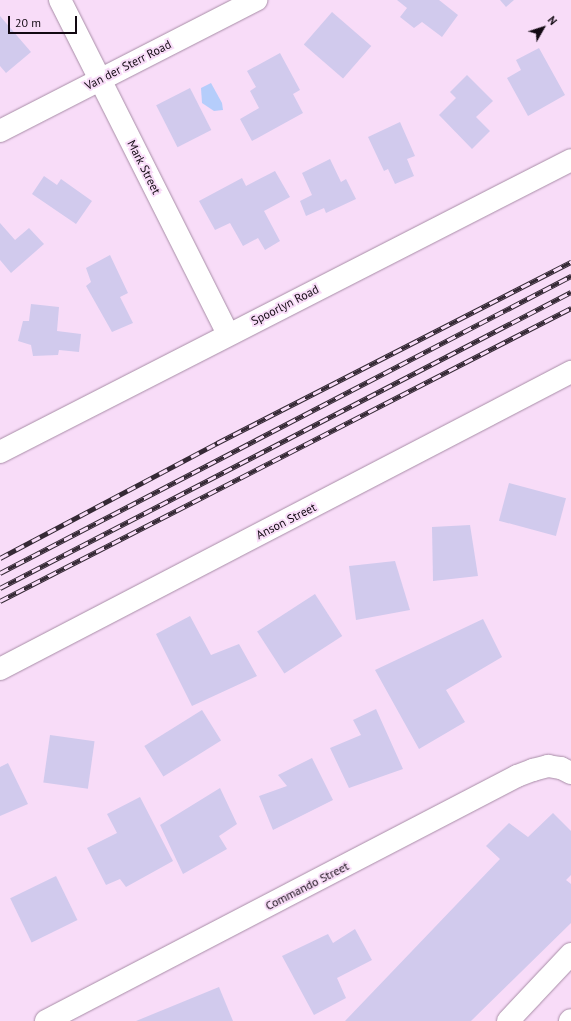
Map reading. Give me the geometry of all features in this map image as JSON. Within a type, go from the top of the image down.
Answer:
[{"type":"street","name":"Mark Street","points":[[60,0],[228,334]]},
{"type":"street","name":"Van der Sterr Road","points":[[0,130],[256,0]]},
{"type":"street","name":"Spoorlyn Road","points":[[0,452],[228,334],[571,160]]},
{"type":"street","name":"Anson Street","points":[[0,669],[571,372]]},
{"type":"street","name":"Commando Street","points":[[46,1021],[517,776],[548,766],[561,768],[571,773]]},
{"type":"street","points":[[508,1021],[571,954]]},
{"type":"water","points":[[211,83],[222,103],[223,110],[214,111],[202,103],[201,88]]},
{"type":"building","points":[[397,0],[439,0],[458,15],[442,37],[422,22],[414,28],[400,17],[407,8]]},
{"type":"building","points":[[500,0],[514,0],[506,7]]},
{"type":"building","points":[[332,12],[371,46],[343,79],[304,44]]},
{"type":"building","points":[[0,16],[31,52],[6,73],[0,66]]},
{"type":"building","points":[[539,48],[565,95],[528,116],[507,78],[521,70],[516,60]]},
{"type":"building","points":[[280,53],[300,90],[293,94],[303,113],[252,141],[240,119],[259,108],[250,91],[256,87],[247,71]]},
{"type":"building","points":[[467,75],[493,101],[476,117],[490,131],[472,149],[439,115],[456,98],[450,92]]},
{"type":"building","points":[[190,88],[211,130],[177,147],[156,105]]},
{"type":"building","points":[[400,122],[415,156],[407,159],[414,176],[395,184],[388,169],[384,171],[368,137]]},
{"type":"building","points":[[330,159],[341,182],[346,179],[356,199],[326,213],[324,208],[306,216],[300,201],[312,195],[302,173]]},
{"type":"building","points":[[275,171],[290,197],[264,211],[280,241],[265,250],[258,238],[243,246],[230,223],[215,230],[199,201],[242,178],[246,186]]},
{"type":"building","points":[[44,176],[57,185],[61,179],[92,201],[76,224],[32,194]]},
{"type":"building","points":[[0,223],[15,240],[29,228],[44,244],[11,273],[0,260]]},
{"type":"building","points":[[110,255],[128,293],[120,297],[133,323],[112,332],[86,286],[91,282],[86,268]]},
{"type":"building","points":[[31,304],[59,307],[57,331],[81,334],[79,352],[59,350],[58,355],[33,356],[31,345],[18,341],[23,321],[29,321]]},
{"type":"building","points":[[509,483],[566,498],[556,536],[499,521]]},
{"type":"building","points":[[470,525],[478,576],[433,581],[432,527]]},
{"type":"building","points":[[395,561],[410,610],[356,620],[349,566]]},
{"type":"building","points":[[315,594],[342,636],[284,674],[257,632]]},
{"type":"building","points":[[190,616],[211,655],[239,644],[257,676],[192,706],[156,634]]},
{"type":"building","points":[[483,619],[502,657],[446,690],[465,722],[419,749],[375,670]]},
{"type":"building","points":[[376,709],[403,769],[349,788],[330,748],[361,735],[353,720]]},
{"type":"building","points":[[202,710],[221,741],[163,777],[144,746]]},
{"type":"building","points":[[50,735],[95,741],[88,789],[43,783]]},
{"type":"building","points":[[312,758],[333,800],[273,830],[259,796],[287,786],[278,775]]},
{"type":"building","points":[[8,763],[28,804],[0,816],[0,767]]},
{"type":"building","points":[[220,788],[237,824],[219,836],[227,849],[183,874],[160,825]]},
{"type":"building","points":[[140,797],[173,861],[126,887],[120,879],[106,885],[87,848],[117,833],[107,814]]},
{"type":"building","points":[[553,813],[571,831],[571,875],[566,880],[571,884],[571,923],[471,1021],[345,1021],[500,859],[486,846],[509,823],[528,837]]},
{"type":"building","points":[[56,876],[77,920],[32,942],[10,898]]},
{"type":"building","points":[[355,929],[372,960],[337,978],[346,998],[314,1015],[282,956],[328,934],[333,943]]},
{"type":"building","points":[[219,987],[233,1021],[136,1021]]},
{"type":"railway","points":[[0,558],[217,443],[571,262]]},
{"type":"railway","points":[[0,573],[571,276]]},
{"type":"railway","points":[[0,588],[571,292]]},
{"type":"railway","points":[[0,601],[571,308]]}]
